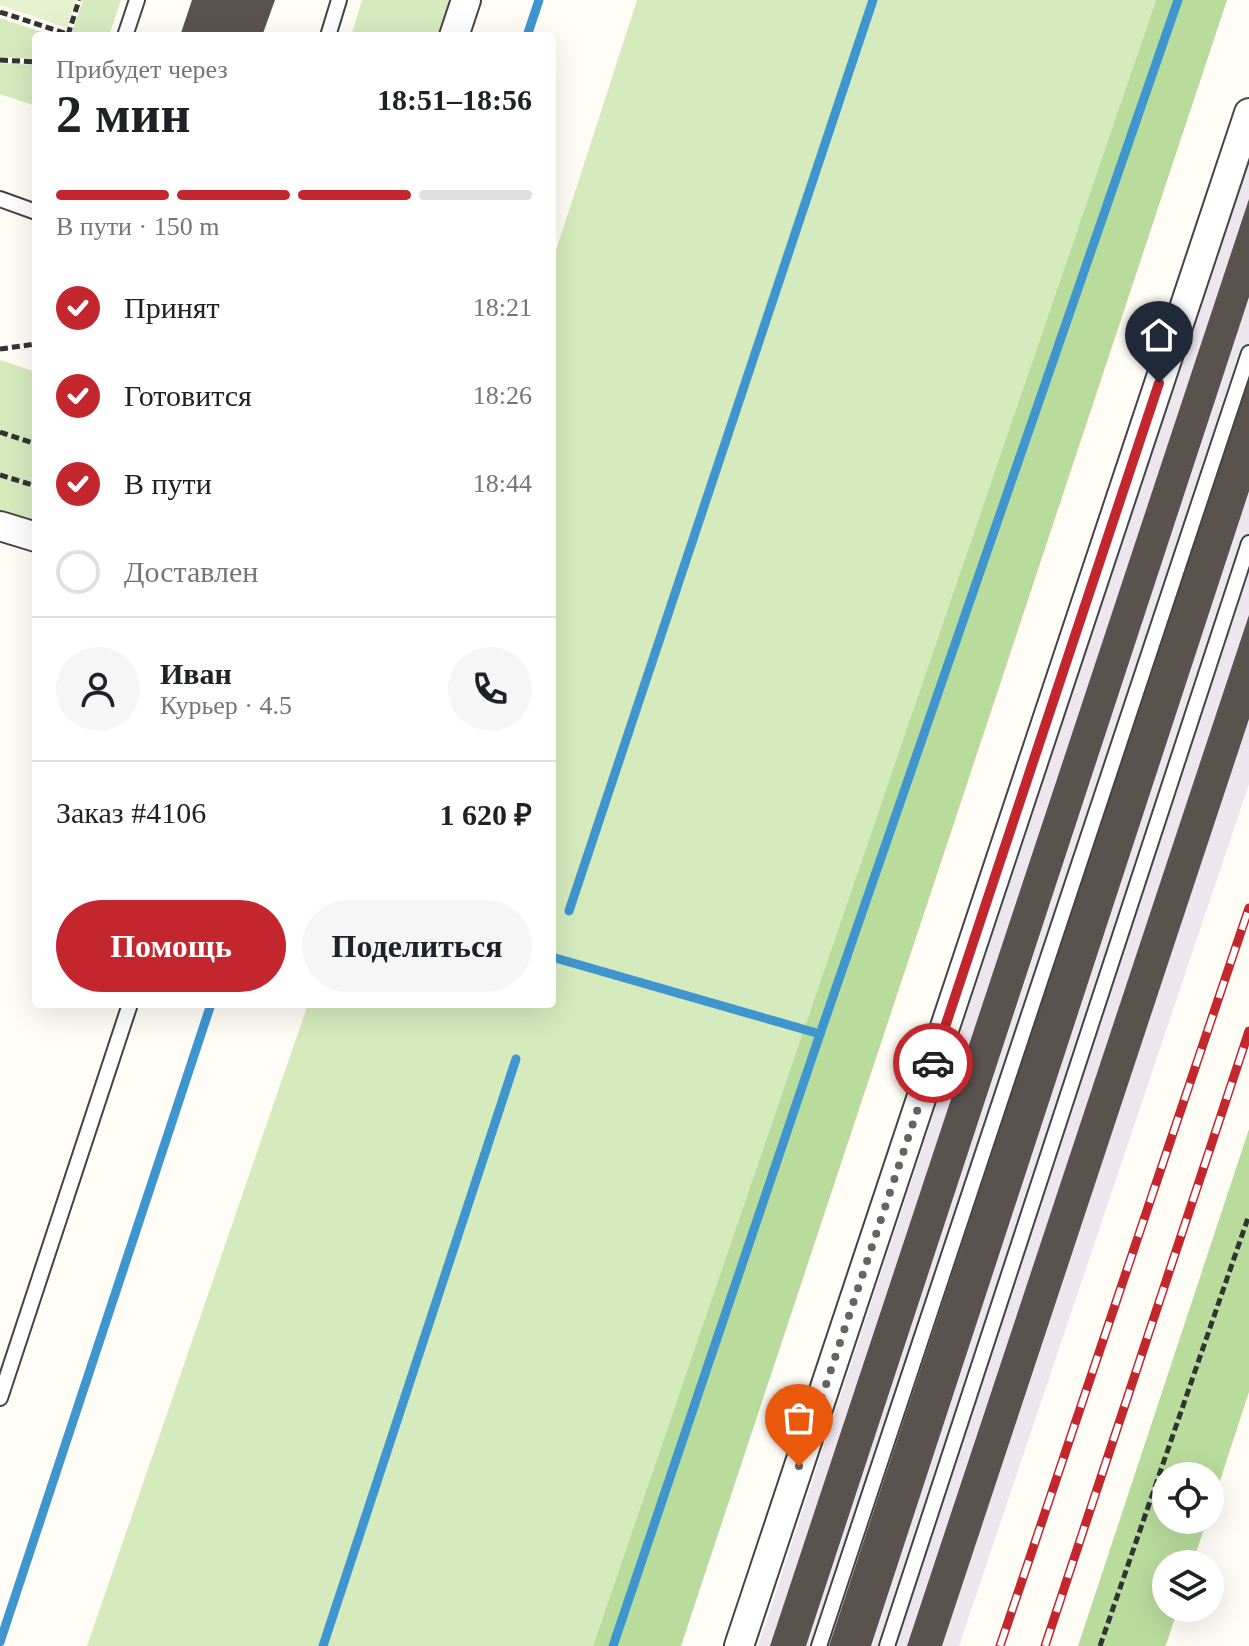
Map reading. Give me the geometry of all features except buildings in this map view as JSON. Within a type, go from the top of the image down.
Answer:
[{"type":"street","points":[[455,32],[466,0]]},
{"type":"street","points":[[739,1646],[1249,113]]},
{"type":"street","points":[[0,526],[32,536]]},
{"type":"lane","points":[[126,32],[137,0]]},
{"type":"lane","points":[[329,32],[339,0]]},
{"type":"lane","points":[[0,199],[32,211]]},
{"type":"lane","points":[[819,1646],[1249,353]]},
{"type":"lane","points":[[887,1646],[1249,543]]},
{"type":"lane","points":[[0,1398],[129,1008]]},
{"type":"path","points":[[70,32],[79,0]]},
{"type":"path","points":[[0,12],[60,32]]},
{"type":"path","points":[[0,60],[32,62]]},
{"type":"path","points":[[0,349],[32,345]]},
{"type":"path","points":[[0,432],[32,443]]},
{"type":"path","points":[[0,475],[32,485]]},
{"type":"path","points":[[1100,1646],[1249,1215]]},
{"type":"shaded area","points":[[1249,157],[1249,784],[959,1646],[758,1646]]},
{"type":"green space","points":[[0,0],[76,0],[67,28],[0,5]]},
{"type":"green space","points":[[83,0],[121,0],[110,32],[72,32]]},
{"type":"green space","points":[[362,0],[454,0],[443,32],[352,32]]},
{"type":"green space","points":[[637,0],[1156,0],[593,1646],[87,1646],[307,1008],[556,1008],[556,251]]},
{"type":"green space","points":[[1156,0],[1227,0],[681,1646],[593,1646]]},
{"type":"green space","points":[[0,18],[42,32],[32,32],[32,59],[0,57]]},
{"type":"green space","points":[[0,63],[32,65],[32,105],[0,94]]},
{"type":"green space","points":[[0,360],[32,371],[32,523],[0,513]]},
{"type":"green space","points":[[1249,1129],[1249,1392],[1224,1468],[1224,1462],[1152,1462],[1152,1534],[1202,1534],[1197,1550],[1152,1550],[1152,1622],[1173,1622],[1167,1642],[1165,1646],[1078,1646]]},
{"type":"waterway","points":[[528,32],[539,0]]},
{"type":"waterway","points":[[569,911],[873,0]]},
{"type":"waterway","points":[[613,1646],[820,1034],[1178,0]]},
{"type":"waterway","points":[[556,958],[820,1034]]},
{"type":"waterway","points":[[0,1642],[210,1008]]},
{"type":"waterway","points":[[323,1646],[516,1059]]},
{"type":"railway","points":[[1000,1646],[1249,908]]},
{"type":"railway","points":[[1045,1646],[1249,1031]]},
{"type":"way so far","points":[[799,1466],[933,1063]]},
{"type":"route","points":[[933,1063],[1159,383]]}]
